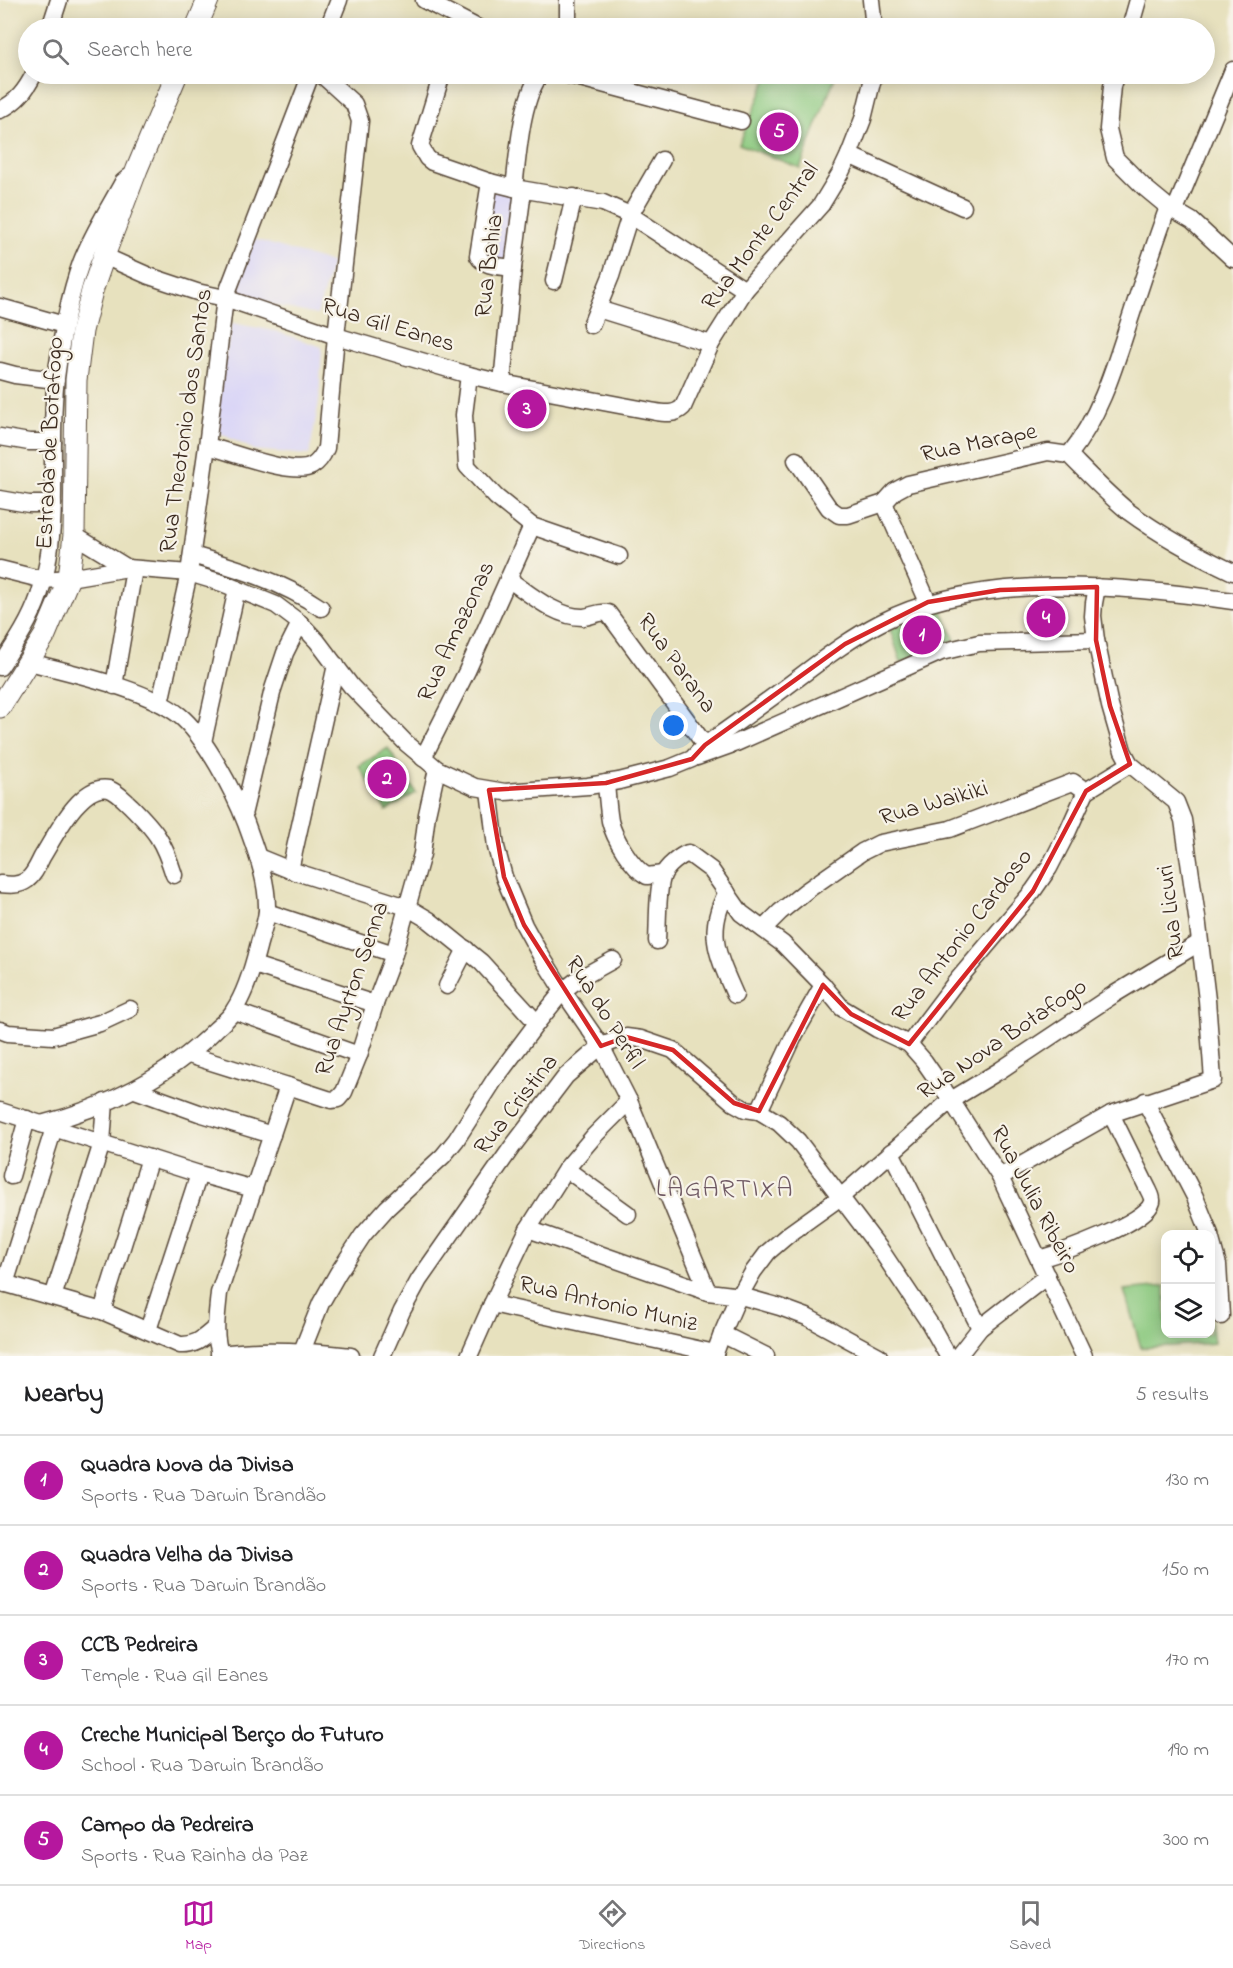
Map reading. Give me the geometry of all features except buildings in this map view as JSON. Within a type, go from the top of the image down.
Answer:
[{"type":"main road","points":[[200,18],[208,0]]},
{"type":"main road","name":"Estrada de Botafogo","points":[[0,707],[45,635],[69,578],[74,535],[76,380],[82,331],[104,256],[173,84]]},
{"type":"street","points":[[53,18],[59,0]]},
{"type":"street","points":[[332,18],[339,0]]},
{"type":"street","points":[[424,0],[451,14]]},
{"type":"street","points":[[568,0],[568,18]]},
{"type":"street","points":[[871,0],[873,18]]},
{"type":"street","points":[[1133,18],[1138,0]]},
{"type":"street","points":[[1069,455],[1084,436],[1095,416],[1172,208],[1233,70]]},
{"type":"street","points":[[0,110],[21,96],[28,84]]},
{"type":"street","name":"Rua Theotonio dos Santos","points":[[160,703],[192,555],[225,298],[307,84]]},
{"type":"street","points":[[207,446],[275,466],[298,470],[311,467],[322,458],[326,448],[360,121],[354,104],[332,84]]},
{"type":"street","points":[[439,84],[420,146],[427,158],[490,182],[603,203],[630,215],[745,290]]},
{"type":"street","name":"Rua Bahia","points":[[502,383],[527,104],[534,84]]},
{"type":"street","points":[[602,84],[741,121]]},
{"type":"street","name":"Rua Monte Central","points":[[665,414],[676,412],[683,406],[711,344],[745,290],[821,205],[849,155],[863,119],[872,84]]},
{"type":"street","points":[[1113,84],[1108,129],[1112,148],[1121,165],[1145,188],[1209,236],[1233,259]]},
{"type":"street","points":[[849,155],[963,207]]},
{"type":"street","points":[[591,326],[611,276],[630,215],[662,160]]},
{"type":"street","points":[[0,668],[27,626],[44,580],[53,504],[56,380],[64,326],[81,264],[123,182],[137,169]]},
{"type":"street","points":[[490,182],[478,256],[486,264],[513,268]]},
{"type":"street","points":[[554,281],[574,197]]},
{"type":"street","name":"Rua Gil Eanes","points":[[104,256],[149,276],[188,289],[225,298],[336,336],[469,375],[665,414]]},
{"type":"street","points":[[0,307],[64,326]]},
{"type":"street","points":[[598,309],[711,344]]},
{"type":"street","points":[[0,371],[56,380]]},
{"type":"street","points":[[469,375],[464,415],[467,466],[496,497],[532,526],[619,556]]},
{"type":"street","points":[[0,437],[29,442],[53,442]]},
{"type":"street","name":"Rua Marape","points":[[796,459],[833,512],[848,515],[884,503],[895,491],[926,479],[1048,452],[1069,455],[1128,511],[1180,546],[1233,572]]},
{"type":"street","points":[[0,499],[30,504],[53,504]]},
{"type":"street","points":[[884,503],[928,602]]},
{"type":"street","name":"Rua Amazonas","points":[[423,758],[467,671],[532,526]]},
{"type":"street","points":[[74,535],[131,568]]},
{"type":"street","points":[[192,555],[285,586],[321,608]]},
{"type":"street","points":[[114,686],[131,568]]},
{"type":"street","points":[[0,569],[44,580],[131,568],[189,573],[276,605],[300,623],[351,686],[392,730],[423,758],[437,769],[464,783],[505,792],[606,783],[648,774],[736,743],[941,652],[978,643],[1096,640]]},
{"type":"street","name":"Rua Parana","points":[[508,579],[547,606],[559,611],[584,617],[608,612],[705,745]]},
{"type":"street","points":[[44,580],[53,594],[54,613]]},
{"type":"street","points":[[692,759],[705,745],[845,644],[880,623],[928,602],[1000,590],[1050,587],[1144,590],[1233,601]]},
{"type":"street","name":"Rua Licuri","points":[[1097,587],[1093,616],[1096,640],[1110,706],[1123,751],[1130,764],[1176,802],[1181,811],[1193,883],[1206,1000],[1213,1080],[1145,1101]]},
{"type":"street","points":[[203,742],[237,589]]},
{"type":"street","points":[[243,815],[273,688],[285,653],[300,623]]},
{"type":"street","points":[[11,1176],[41,1124],[78,1114],[135,1089],[189,1054],[234,1011],[254,965],[267,912],[265,886],[258,857],[243,815],[203,742],[181,716],[160,703],[114,686],[30,662]]},
{"type":"street","points":[[290,870],[336,665]]},
{"type":"street","points":[[1086,791],[1130,764]]},
{"type":"street","name":"Rua Ayrton Senna","points":[[220,1355],[215,1328],[219,1293],[288,1086],[331,1100],[338,1099],[344,1092],[394,954],[422,854],[427,814],[437,769]]},
{"type":"street","name":"Rua Waikiki","points":[[763,929],[780,912],[844,863],[880,843],[950,829],[1073,782],[1086,791]]},
{"type":"street","points":[[606,783],[610,822],[632,862],[647,876],[663,874]]},
{"type":"street","points":[[0,884],[15,885],[26,880],[34,872],[61,825],[88,793],[98,789],[108,789],[120,795],[152,827],[165,847],[174,875]]},
{"type":"street","name":"Rua do Perfil","points":[[489,790],[496,847],[504,877],[524,925],[563,992],[601,1046],[629,1101],[708,1292]]},
{"type":"street","name":"Rua Antonio Cardoso","points":[[909,1044],[955,983],[1033,891],[1059,849],[1086,791]]},
{"type":"street","points":[[657,941],[663,874],[682,855],[691,855],[711,870],[741,913],[783,944],[835,1001],[851,1014],[909,1044]]},
{"type":"street","points":[[258,857],[290,870],[407,907],[429,920],[481,962],[537,1023]]},
{"type":"street","points":[[727,892],[715,919],[715,935],[719,958],[735,995]]},
{"type":"street","points":[[267,912],[394,954]]},
{"type":"street","name":"Rua Nova Botafogo","points":[[714,1355],[753,1272],[768,1252],[789,1234],[842,1196],[951,1100],[1113,995],[1199,943]]},
{"type":"street","points":[[447,986],[466,949]]},
{"type":"street","points":[[302,1351],[321,1303],[363,1235],[456,1140],[495,1079],[563,992],[577,980],[613,960]]},
{"type":"street","points":[[254,965],[375,1004]]},
{"type":"street","points":[[759,1111],[795,1034],[823,986]]},
{"type":"street","points":[[0,1030],[8,1033],[53,1036],[100,1023],[130,1009]]},
{"type":"street","points":[[234,1011],[359,1055]]},
{"type":"street","name":"Rua Cristina","points":[[382,1356],[419,1280],[505,1157],[566,1076],[601,1046],[626,1037],[641,1039],[673,1050],[734,1103],[745,1109],[759,1111],[779,1123],[798,1141],[842,1196],[880,1250],[930,1324],[948,1356]]},
{"type":"street","name":"Rua Julia Ribeiro","points":[[909,1044],[924,1061],[951,1100],[1000,1177],[1084,1356]]},
{"type":"street","points":[[189,1054],[288,1086]]},
{"type":"street","points":[[135,1089],[199,1113],[272,1135]]},
{"type":"street","points":[[469,1356],[528,1229],[566,1169],[594,1136],[629,1101]]},
{"type":"street","points":[[1000,1177],[1111,1114],[1145,1101],[1195,1197],[1208,1230]]},
{"type":"street","points":[[53,1297],[102,1143],[105,1102]]},
{"type":"street","points":[[0,1111],[199,1174],[254,1189]]},
{"type":"street","points":[[1039,1258],[1056,1254],[1117,1229],[1144,1213],[1151,1205],[1152,1198],[1111,1114]]},
{"type":"street","points":[[41,1124],[3,1283],[102,1311],[180,1345],[189,1346],[197,1343],[215,1328]]},
{"type":"street","points":[[891,1152],[980,1328]]},
{"type":"street","points":[[102,1311],[150,1158]]},
{"type":"street","points":[[566,1169],[628,1214]]},
{"type":"street","points":[[148,1330],[199,1174]]},
{"type":"street","points":[[528,1229],[708,1292],[741,1296],[780,1307],[807,1317],[879,1356]]},
{"type":"street","points":[[1215,1254],[1218,1265],[1221,1316]]},
{"type":"street","points":[[958,1356],[980,1328],[1047,1276]]},
{"type":"street","name":"Rua Antonio Muniz","points":[[492,1304],[714,1355]]},
{"type":"street","points":[[722,1334],[766,1356]]},
{"type":"street","points":[[220,1355],[242,1350],[302,1351],[351,1356]]},
{"type":"highlighted area","points":[[1097,587],[1096,640],[1110,706],[1130,764],[1086,791],[1033,891],[909,1044],[851,1014],[823,985],[759,1111],[734,1103],[673,1050],[626,1037],[601,1046],[524,925],[504,877],[489,790],[606,783],[692,759],[705,745],[845,644],[928,602],[1000,590]]},
{"type":"shaded area","points":[[490,187],[520,191],[507,264],[481,258]]},
{"type":"shaded area","points":[[254,239],[332,263],[317,315],[231,295]]},
{"type":"shaded area","points":[[232,323],[275,331],[322,347],[319,401],[309,455],[255,450],[215,431],[220,383]]},
{"type":"green space","points":[[765,84],[832,84],[800,168],[739,144]]},
{"type":"green space","points":[[941,609],[955,640],[901,662],[890,629]]},
{"type":"green space","points":[[388,748],[416,793],[386,811],[359,766]]},
{"type":"green space","points":[[1161,1286],[1161,1338],[1213,1338],[1214,1343],[1141,1348],[1124,1290]]},
{"type":"place","name":"Campo da Pedreira","points":[[779,132]]},
{"type":"place","name":"CCB Pedreira","points":[[527,409]]},
{"type":"place","name":"Creche Municipal Berço do Futuro","points":[[1046,618]]},
{"type":"place","name":"Quadra Nova da Divisa","points":[[922,635]]},
{"type":"place","name":"Quadra Velha da Divisa","points":[[387,779]]},
{"type":"district","name":"LAGARTIXA","points":[[725,1190]]}]
